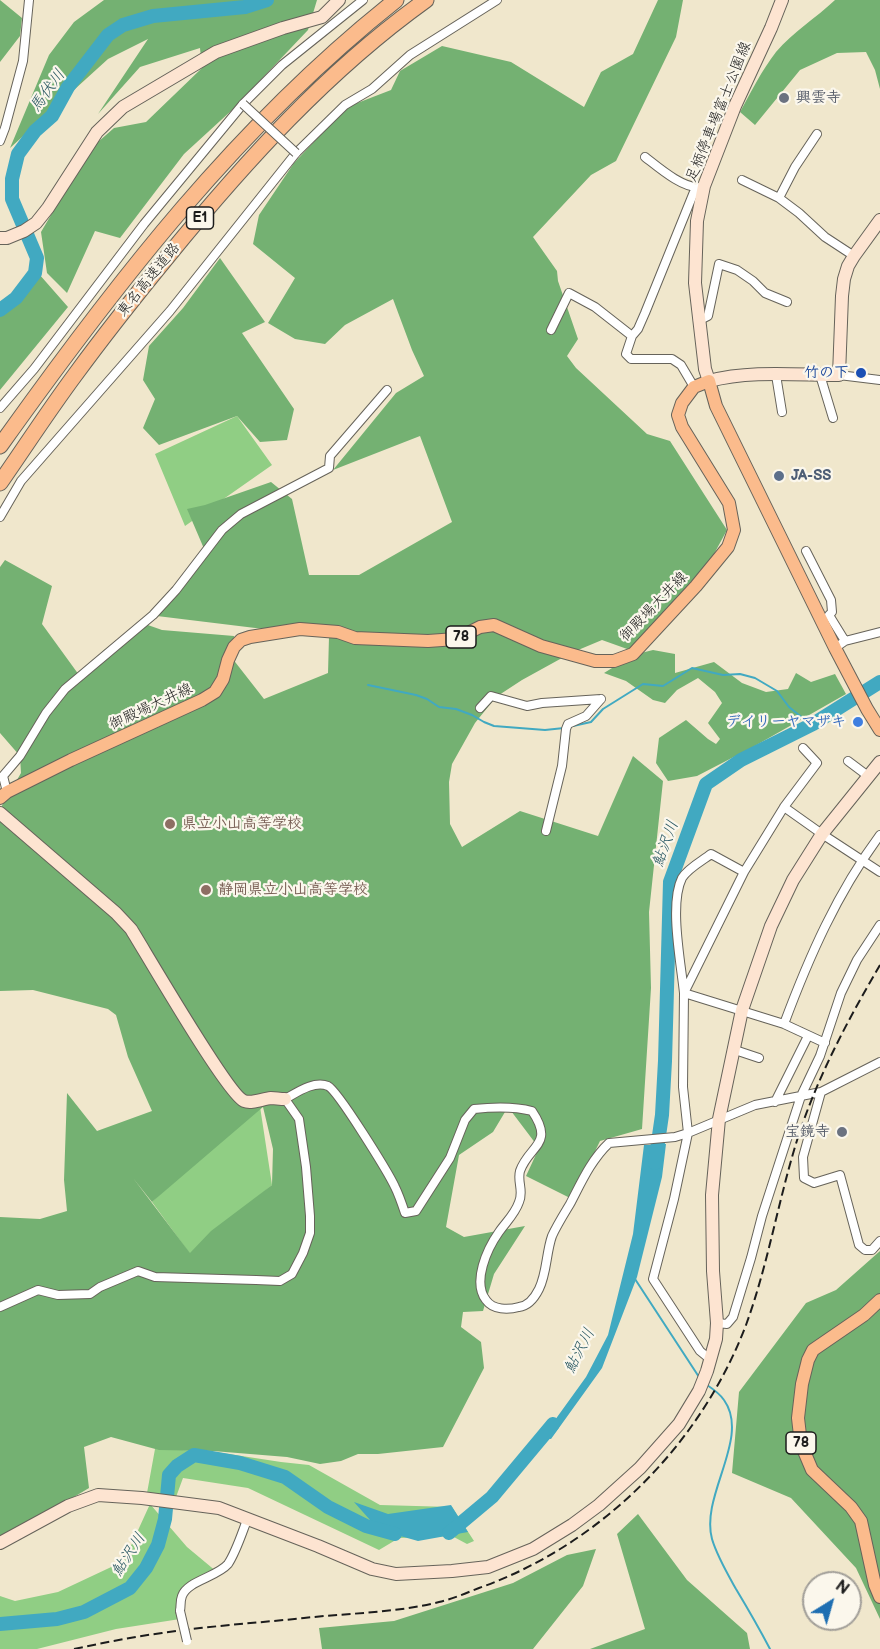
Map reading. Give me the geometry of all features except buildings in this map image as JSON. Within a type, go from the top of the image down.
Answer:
[{"type":"highway","name":"東名高速道路","points":[[0,446],[112,294],[217,169],[321,62],[396,0]]},
{"type":"highway","name":"東名高速道路","points":[[0,483],[75,375],[128,306],[250,159],[335,74],[426,0]]},
{"type":"main road","points":[[694,387],[709,381],[716,406],[840,644],[866,707],[880,730]]},
{"type":"main road","name":"御殿場大井線","points":[[3,795],[215,692],[223,679],[234,647],[241,640],[250,637],[300,629],[338,632],[355,638],[428,641],[456,639],[480,627],[494,625],[541,646],[595,661],[614,661],[633,654],[696,586],[728,547],[734,530],[729,503],[682,427],[678,415],[682,403],[694,387]]},
{"type":"main road","name":"78","points":[[880,1300],[864,1315],[813,1350],[802,1384],[798,1418],[801,1444],[812,1470],[851,1507],[861,1521],[880,1598]]},
{"type":"street","points":[[0,141],[6,128],[23,61],[29,0]]},
{"type":"street","points":[[4,238],[24,231],[36,223],[97,132],[123,107],[216,52],[322,17],[339,0]]},
{"type":"street","points":[[0,408],[34,369],[144,224],[243,104],[282,65],[363,0]]},
{"type":"street","points":[[0,517],[21,481],[170,311],[296,153],[345,105],[372,89],[410,55],[497,0]]},
{"type":"street","name":"足柄停車場富士公園線","points":[[709,381],[698,321],[695,284],[700,187],[782,0]]},
{"type":"street","points":[[243,104],[296,153]]},
{"type":"street","points":[[779,198],[795,167],[817,134]]},
{"type":"street","points":[[645,157],[673,178],[700,187],[638,329],[632,336],[626,354],[631,359],[672,359],[681,364],[694,387]]},
{"type":"street","points":[[742,180],[779,198],[825,237],[854,256]]},
{"type":"street","points":[[839,375],[844,279],[854,256],[880,220]]},
{"type":"street","points":[[698,321],[708,316],[719,264],[737,270],[765,293],[788,302]]},
{"type":"street","points":[[551,330],[569,293],[595,306],[632,336]]},
{"type":"street","points":[[709,381],[745,375],[839,375],[880,380]]},
{"type":"street","points":[[776,375],[782,412]]},
{"type":"street","points":[[820,375],[833,418]]},
{"type":"street","points":[[3,795],[3,776],[20,756],[46,713],[65,689],[153,615],[176,590],[222,530],[241,514],[329,468],[330,456],[387,390]]},
{"type":"street","points":[[806,551],[831,600],[832,612],[829,615],[840,644],[880,632]]},
{"type":"street","points":[[480,708],[491,696],[527,706],[601,699],[586,716],[567,728],[562,766],[546,831]]},
{"type":"street","points":[[684,993],[744,872],[784,807],[817,763],[803,748]]},
{"type":"street","points":[[848,761],[868,776]]},
{"type":"street","points":[[0,1543],[68,1506],[99,1495],[219,1508],[372,1569],[396,1574],[452,1571],[488,1567],[533,1549],[599,1505],[640,1468],[679,1424],[699,1391],[709,1365],[716,1339],[717,1323],[713,1271],[712,1195],[719,1119],[742,1010],[771,926],[782,902],[822,834],[880,762]]},
{"type":"street","points":[[784,807],[880,872]]},
{"type":"street","points":[[0,813],[116,913],[131,929],[215,1065],[230,1088],[242,1101],[285,1099],[307,1087],[329,1086],[344,1104],[395,1187],[405,1213],[416,1211],[450,1158],[465,1120],[474,1109],[521,1108],[532,1111],[540,1123],[541,1140],[521,1168],[518,1181],[521,1190],[520,1200],[513,1214],[497,1234],[480,1273],[483,1297],[501,1309],[522,1307],[533,1299],[540,1288],[552,1236],[591,1164],[609,1143],[675,1137],[755,1105],[821,1092],[880,1062]]},
{"type":"street","points":[[784,1024],[831,913],[861,860],[880,835]]},
{"type":"street","points":[[709,1365],[653,1279],[674,1199],[687,1133],[683,1087],[684,993],[675,909],[682,878],[711,854],[744,872]]},
{"type":"street","points":[[717,1323],[727,1324],[733,1317],[762,1216],[801,1096],[825,1043],[841,993],[857,960],[880,925]]},
{"type":"street","points":[[684,993],[784,1024],[825,1043]]},
{"type":"street","points":[[775,1102],[808,1036]]},
{"type":"street","points":[[732,1049],[759,1058]]},
{"type":"street","points":[[821,1092],[803,1157],[804,1178],[814,1183],[840,1175],[859,1245],[865,1250],[872,1250],[880,1241]]},
{"type":"street","points":[[0,1307],[38,1290],[57,1295],[90,1294],[100,1287],[138,1271],[155,1277],[256,1281],[280,1281],[292,1274],[310,1233],[310,1216],[299,1119],[285,1099]]},
{"type":"street","points":[[188,1645],[180,1611],[182,1594],[192,1584],[217,1572],[228,1563],[247,1520]]},
{"type":"green space","points":[[0,0],[22,18],[20,36],[0,62]]},
{"type":"green space","points":[[104,0],[317,0],[308,30],[232,110],[184,154],[120,238],[95,231],[67,293],[47,273],[41,232],[90,149],[114,128],[146,122],[202,68],[200,48],[140,67],[98,114],[148,39],[108,59],[10,148],[49,55],[74,22]]},
{"type":"green space","points":[[658,0],[683,0],[676,37],[616,161],[591,175],[533,237],[557,271],[558,281],[578,339],[567,356],[576,368],[647,434],[670,441],[727,530],[708,565],[630,650],[602,640],[571,653],[496,697],[475,723],[452,764],[449,782],[450,824],[462,847],[520,811],[598,836],[633,756],[663,781],[649,912],[651,988],[642,1129],[600,1141],[572,1199],[526,1176],[539,1148],[508,1107],[493,1132],[459,1155],[446,1227],[464,1237],[525,1226],[494,1274],[483,1311],[463,1312],[461,1327],[481,1342],[484,1368],[443,1447],[358,1454],[341,1461],[320,1464],[287,1457],[213,1451],[159,1450],[111,1437],[84,1447],[89,1488],[0,1541],[0,1217],[40,1219],[67,1211],[64,1180],[67,1093],[97,1131],[152,1111],[128,1057],[116,1015],[108,1009],[33,990],[0,991],[0,809],[21,773],[20,756],[0,733],[0,567],[5,560],[52,586],[42,624],[79,675],[104,650],[145,624],[162,630],[234,636],[232,658],[264,699],[328,673],[329,637],[157,616],[205,551],[187,509],[271,482],[292,499],[309,575],[359,575],[452,522],[420,436],[333,470],[396,393],[424,376],[393,299],[345,325],[325,344],[295,339],[268,323],[295,278],[253,244],[259,215],[294,163],[347,107],[391,90],[400,71],[442,46],[511,62],[584,107],[601,72],[633,54]],"holes":[[[263,1107],[273,1149],[272,1185],[211,1231],[190,1253],[133,1178],[152,1202]]]},
{"type":"green space","points":[[835,0],[880,0],[880,89],[875,70],[866,52],[837,53],[800,70],[755,125],[740,112],[766,66],[790,38]]},
{"type":"green space","points":[[220,258],[265,322],[242,333],[294,409],[287,440],[260,442],[237,416],[159,445],[143,428],[155,399],[143,380],[149,346],[183,308]]},
{"type":"green space","points":[[39,274],[68,307],[0,390],[0,316]]},
{"type":"green space","points":[[237,416],[272,465],[185,526],[155,454]]},
{"type":"green space","points":[[653,650],[675,654],[675,673],[714,662],[742,683],[766,692],[788,689],[796,673],[811,682],[835,674],[846,694],[697,776],[668,781],[656,763],[659,738],[686,720],[716,744],[720,739],[708,723],[722,703],[715,692],[698,678],[677,690],[665,703],[653,700],[626,681],[604,673],[633,655]]},
{"type":"green space","points":[[259,1100],[272,1185],[190,1254],[152,1202]]},
{"type":"green space","points":[[880,1251],[880,1619],[862,1581],[862,1571],[857,1571],[791,1498],[732,1473],[739,1392],[806,1303],[836,1290]]},
{"type":"green space","points":[[155,1449],[209,1451],[309,1465],[380,1505],[452,1507],[474,1541],[467,1544],[452,1536],[399,1538],[379,1550],[248,1488],[183,1478],[176,1497],[147,1493]]},
{"type":"green space","points":[[150,1504],[187,1547],[217,1572],[182,1594],[180,1619],[116,1629],[37,1649],[0,1649],[0,1596],[15,1601],[58,1592],[124,1561]]},
{"type":"green space","points":[[638,1514],[687,1580],[747,1633],[750,1649],[590,1649],[645,1629],[617,1534]]},
{"type":"green space","points":[[596,1549],[583,1586],[533,1649],[322,1649],[319,1628],[394,1621],[513,1583],[567,1555]]},
{"type":"water","points":[[666,1144],[662,1177],[637,1277],[602,1368],[551,1439],[542,1438],[586,1377],[608,1335],[633,1234],[644,1145]]},
{"type":"water","points":[[354,1502],[388,1514],[451,1505],[468,1532],[418,1541],[379,1530]]},
{"type":"waterway","name":"馬伏川","points":[[0,310],[16,298],[35,273],[37,258],[12,199],[12,179],[18,154],[35,131],[52,116],[68,87],[108,35],[123,25],[153,16],[245,7],[267,0]]},
{"type":"waterway","points":[[573,726],[591,722],[603,709],[643,684],[663,686],[692,668],[723,675],[740,674],[755,678],[777,691],[789,707],[813,724]]},
{"type":"waterway","name":"鮎沢川","points":[[655,1163],[662,1115],[665,1061],[670,882],[706,784],[741,760],[813,724],[880,682]]},
{"type":"waterway","points":[[368,685],[416,695],[439,707],[456,709],[494,726],[545,730],[564,728]]},
{"type":"waterway","points":[[635,1279],[699,1377]]},
{"type":"waterway","points":[[707,1385],[724,1400],[731,1415],[732,1432],[713,1504],[710,1522],[712,1539],[726,1571],[770,1649]]},
{"type":"waterway","name":"鮎沢川","points":[[449,1533],[492,1497],[553,1424]]},
{"type":"waterway","name":"鮎沢川","points":[[0,1624],[57,1619],[84,1612],[130,1588],[146,1568],[158,1545],[165,1519],[169,1475],[177,1466],[194,1455],[240,1463],[285,1477],[328,1507],[366,1526],[395,1534]]},
{"type":"railway","points":[[74,1649],[180,1631],[389,1611],[444,1601],[523,1569],[565,1546],[605,1518],[641,1486],[673,1450],[702,1411],[726,1369],[754,1301],[793,1155],[808,1109],[836,1046],[880,965]]},
{"type":"place","name":"興雲寺","points":[[784,98]]},
{"type":"place","name":"竹の下","points":[[861,373]]},
{"type":"place","name":"JA-SS","points":[[779,476]]},
{"type":"place","name":"デイリーヤマザキ","points":[[858,722]]},
{"type":"place","name":"県立小山高等学校","points":[[170,824]]},
{"type":"place","name":"静岡県立小山高等学校","points":[[206,890]]},
{"type":"place","name":"宝鏡寺","points":[[842,1132]]}]
